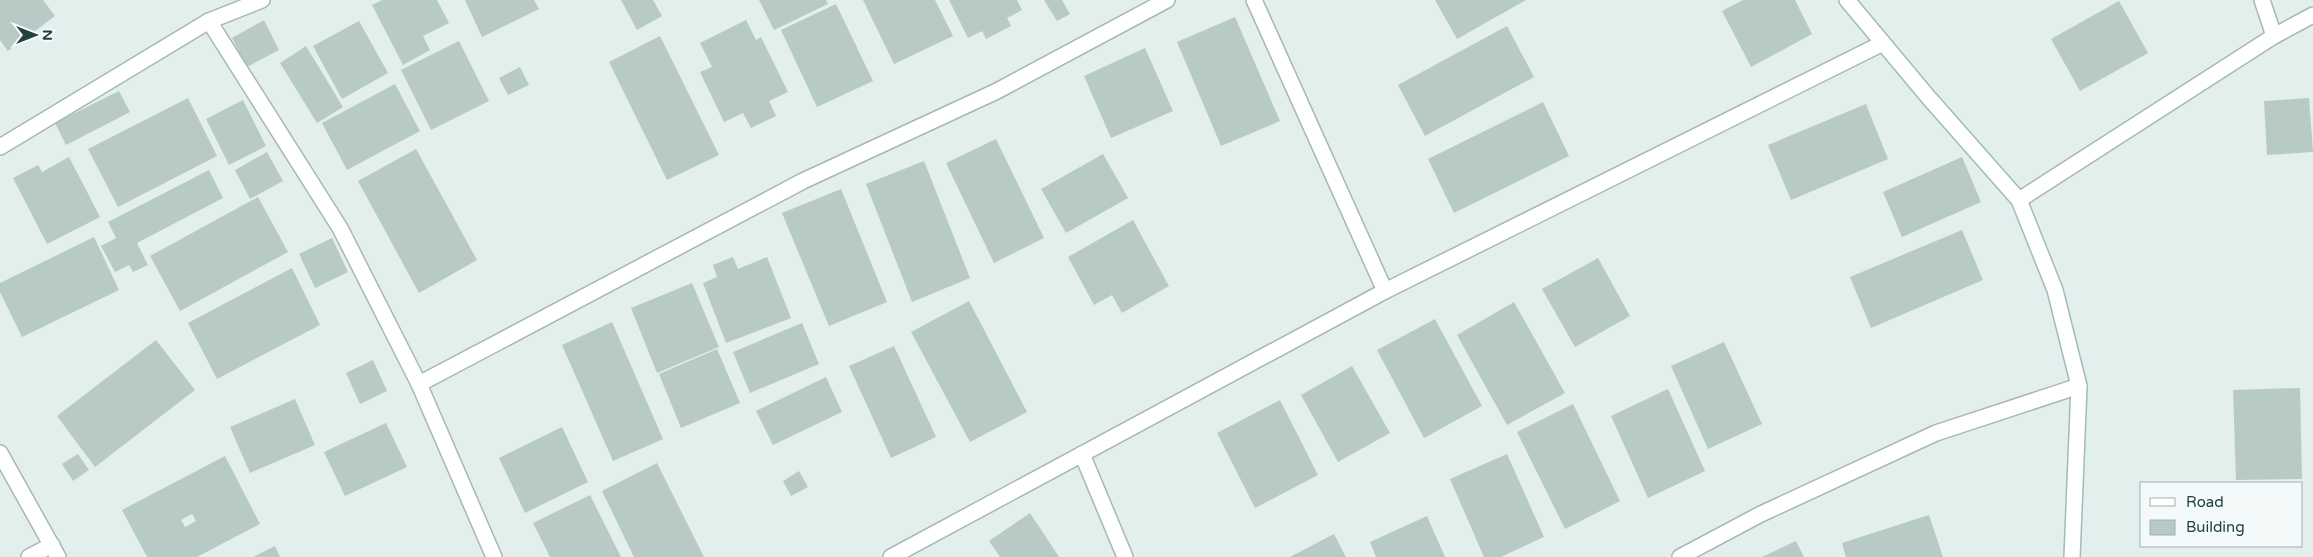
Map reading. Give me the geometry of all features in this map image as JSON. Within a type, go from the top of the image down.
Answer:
[{"type":"street","points":[[0,147],[209,21],[262,0]]},
{"type":"street","points":[[419,384],[803,181],[997,91],[1167,0]]},
{"type":"street","points":[[1254,0],[1385,291]]},
{"type":"street","points":[[1847,0],[2019,200],[2055,290],[2079,386],[2072,557]]},
{"type":"street","points":[[2262,0],[2274,36]]},
{"type":"street","points":[[2019,200],[2274,36],[2313,15]]},
{"type":"street","points":[[209,21],[340,228],[419,384],[494,557]]},
{"type":"street","points":[[891,557],[1385,291],[1884,43]]},
{"type":"street","points":[[1680,557],[1761,514],[1936,433],[2079,386]]},
{"type":"street","points":[[0,453],[55,551],[30,557]]},
{"type":"street","points":[[1082,454],[1125,557]]},
{"type":"building","points":[[0,0],[43,0],[55,16],[8,51],[0,40]]},
{"type":"building","points":[[382,0],[437,0],[449,23],[423,36],[430,50],[403,65],[372,5]]},
{"type":"building","points":[[465,0],[534,0],[539,9],[482,37]]},
{"type":"building","points":[[621,0],[653,0],[662,16],[637,30]]},
{"type":"building","points":[[759,0],[826,0],[828,4],[774,30]]},
{"type":"building","points":[[863,0],[935,0],[953,36],[894,64]]},
{"type":"building","points":[[949,0],[1017,0],[1022,10],[1007,18],[1011,26],[986,39],[982,31],[968,38]]},
{"type":"building","points":[[1044,0],[1062,0],[1070,14],[1057,21]]},
{"type":"building","points":[[1435,0],[1526,0],[1457,39]]},
{"type":"building","points":[[1743,0],[1795,0],[1812,34],[1751,67],[1722,11]]},
{"type":"building","points":[[2119,1],[2148,53],[2080,91],[2051,39]]},
{"type":"building","points":[[836,4],[873,81],[817,107],[781,30]]},
{"type":"building","points":[[1235,17],[1280,121],[1221,146],[1177,42]]},
{"type":"building","points":[[264,20],[279,50],[247,67],[232,38]]},
{"type":"building","points":[[746,20],[756,40],[761,37],[788,92],[769,101],[776,116],[751,128],[743,113],[724,122],[700,72],[712,67],[700,43]]},
{"type":"building","points":[[359,21],[388,73],[342,99],[313,46]]},
{"type":"building","points":[[1507,26],[1534,77],[1425,136],[1398,85]]},
{"type":"building","points":[[660,36],[719,155],[667,180],[609,62]]},
{"type":"building","points":[[459,41],[489,101],[431,130],[401,70]]},
{"type":"building","points":[[306,46],[343,107],[317,123],[280,63]]},
{"type":"building","points":[[1145,48],[1173,111],[1111,138],[1084,76]]},
{"type":"building","points":[[520,67],[529,85],[508,95],[499,78]]},
{"type":"building","points":[[395,84],[420,131],[347,170],[322,123]]},
{"type":"building","points":[[119,91],[130,112],[66,145],[55,123]]},
{"type":"building","points":[[188,98],[217,156],[118,207],[88,149]]},
{"type":"building","points":[[2309,98],[2313,152],[2267,155],[2264,101]]},
{"type":"building","points":[[243,100],[266,146],[229,165],[206,119]]},
{"type":"building","points":[[1543,102],[1569,156],[1454,213],[1428,159]]},
{"type":"building","points":[[1866,104],[1888,159],[1791,200],[1768,145]]},
{"type":"building","points":[[996,139],[1044,238],[994,263],[946,163]]},
{"type":"building","points":[[416,149],[477,260],[419,293],[358,181]]},
{"type":"building","points":[[267,152],[283,181],[250,199],[235,170]]},
{"type":"building","points":[[1103,154],[1128,198],[1066,233],[1041,189]]},
{"type":"building","points":[[69,157],[100,217],[47,244],[13,178],[38,165],[42,172]]},
{"type":"building","points":[[1962,157],[1981,202],[1902,237],[1883,192]]},
{"type":"building","points":[[924,161],[970,278],[912,302],[866,184]]},
{"type":"building","points":[[209,170],[223,198],[137,243],[148,265],[133,272],[129,265],[115,272],[101,246],[116,238],[108,222]]},
{"type":"building","points":[[841,189],[887,302],[829,326],[782,213]]},
{"type":"building","points":[[258,197],[288,252],[180,311],[150,256]]},
{"type":"building","points":[[1133,220],[1169,286],[1122,313],[1112,295],[1094,305],[1068,257]]},
{"type":"building","points":[[1962,230],[1983,280],[1871,328],[1850,277]]},
{"type":"building","points":[[94,237],[119,290],[22,337],[0,292],[0,283]]},
{"type":"building","points":[[332,238],[348,272],[315,288],[299,254]]},
{"type":"building","points":[[733,257],[738,269],[767,257],[791,318],[726,343],[703,283],[717,277],[713,265]]},
{"type":"building","points":[[1598,258],[1630,316],[1575,347],[1542,289]]},
{"type":"building","points":[[292,268],[320,325],[217,379],[188,323]]},
{"type":"building","points":[[692,283],[719,347],[657,373],[631,308]]},
{"type":"building","points":[[969,301],[1027,412],[970,442],[911,332]]},
{"type":"building","points":[[1514,302],[1565,393],[1507,425],[1457,335]]},
{"type":"building","points":[[1435,319],[1482,406],[1424,438],[1377,350]]},
{"type":"building","points":[[612,322],[663,439],[613,461],[562,345]]},
{"type":"building","points":[[802,323],[819,364],[750,393],[733,352]]},
{"type":"building","points":[[156,340],[195,390],[95,467],[57,416]]},
{"type":"building","points":[[1724,342],[1762,424],[1708,449],[1671,366]]},
{"type":"building","points":[[894,346],[936,437],[891,458],[849,366]]},
{"type":"building","points":[[717,349],[740,403],[681,428],[659,374]]},
{"type":"building","points":[[373,360],[387,391],[360,404],[346,373]]},
{"type":"building","points":[[1352,366],[1390,433],[1338,462],[1301,395]]},
{"type":"building","points":[[826,377],[842,412],[773,445],[756,411]]},
{"type":"building","points":[[2300,388],[2302,479],[2236,480],[2233,390]]},
{"type":"building","points":[[1668,389],[1705,471],[1648,498],[1611,416]]},
{"type":"building","points":[[295,399],[315,445],[250,473],[230,427]]},
{"type":"building","points":[[1280,400],[1318,475],[1255,508],[1217,433]]},
{"type":"building","points":[[1573,404],[1620,501],[1565,529],[1517,432]]},
{"type":"building","points":[[386,423],[407,467],[345,496],[324,452]]},
{"type":"building","points":[[562,427],[588,482],[525,513],[499,458]]},
{"type":"building","points":[[78,454],[89,470],[73,481],[62,464]]},
{"type":"building","points":[[1507,454],[1544,537],[1501,557],[1484,557],[1450,479]]},
{"type":"building","points":[[225,456],[260,524],[197,557],[147,557],[122,510]],"holes":[[[192,514],[196,521],[185,527],[181,520]]]},
{"type":"building","points":[[657,463],[704,557],[634,557],[602,491]]},
{"type":"building","points":[[799,471],[808,487],[791,496],[783,481]]},
{"type":"building","points":[[590,495],[621,557],[550,557],[533,523]]},
{"type":"building","points":[[1030,513],[1059,557],[1000,557],[989,541]]},
{"type":"building","points":[[1929,515],[1943,557],[1846,557],[1842,543]]},
{"type":"building","points":[[1427,516],[1445,557],[1376,557],[1370,542]]},
{"type":"building","points":[[1334,534],[1346,557],[1290,557]]},
{"type":"building","points":[[1796,541],[1804,557],[1762,557]]},
{"type":"building","points":[[275,546],[280,557],[253,557]]}]
